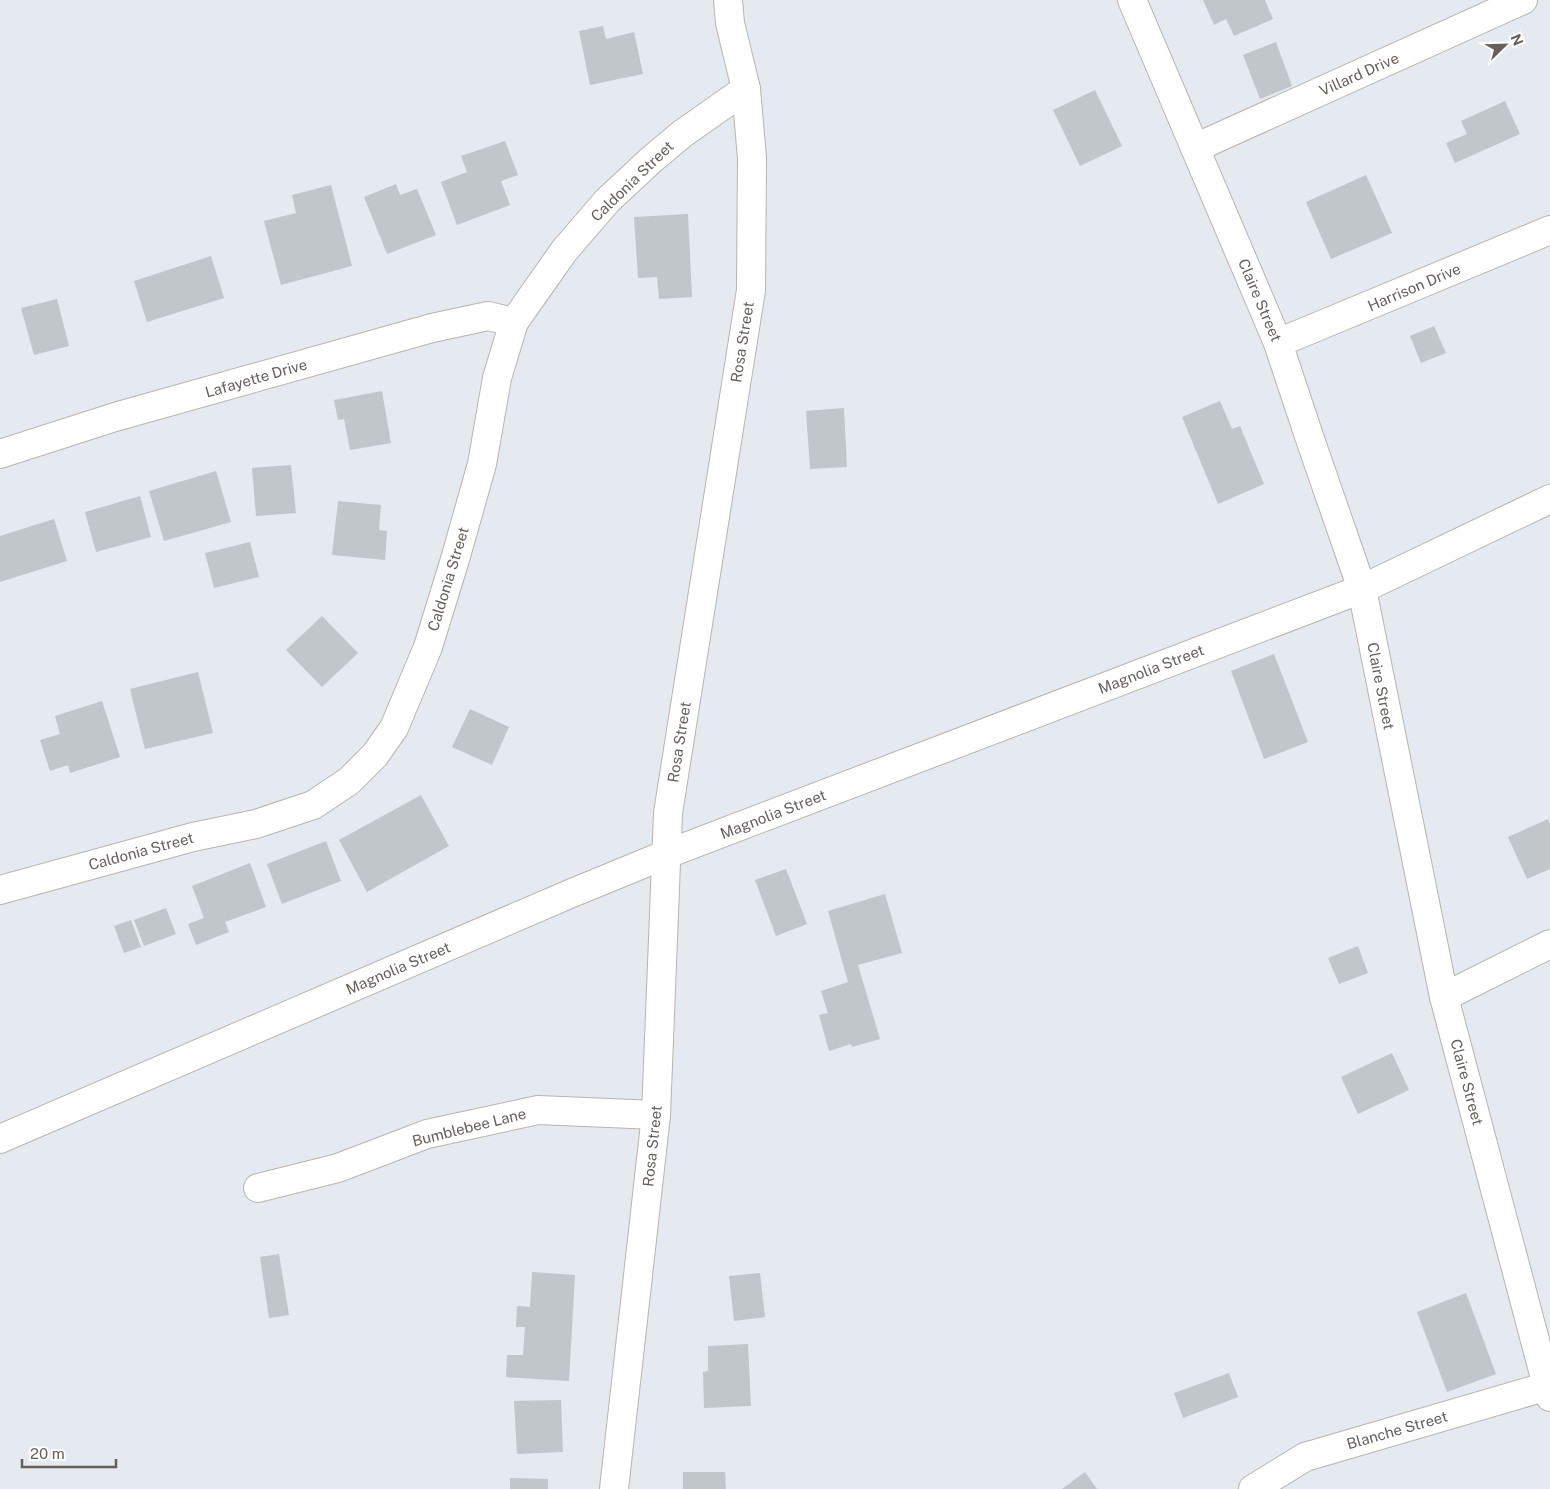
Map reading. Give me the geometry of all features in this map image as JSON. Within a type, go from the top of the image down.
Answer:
[{"type":"street","name":"Rosa Street","points":[[614,1489],[656,1115],[668,813],[750,290],[752,158],[746,90],[730,22],[728,0]]},
{"type":"street","name":"Claire Street","points":[[1132,0],[1278,343],[1310,442],[1362,589],[1444,997],[1549,1392]]},
{"type":"street","name":"Villard Drive","points":[[1195,148],[1523,0]]},
{"type":"street","name":"Caldonia Street","points":[[0,890],[192,837],[256,824],[313,804],[349,781],[376,754],[394,728],[428,647],[482,464],[497,378],[514,322],[564,251],[607,201],[650,160],[682,134],[746,90]]},
{"type":"street","name":"Harrison Drive","points":[[1278,343],[1550,230]]},
{"type":"street","name":"Lafayette Drive","points":[[0,454],[115,417],[432,328],[488,316],[514,322]]},
{"type":"street","name":"Magnolia Street","points":[[0,1140],[572,893],[667,854],[1362,589],[1550,499]]},
{"type":"street","points":[[1444,997],[1550,944]]},
{"type":"street","name":"Bumblebee Lane","points":[[258,1188],[338,1168],[428,1134],[538,1110],[656,1115]]},
{"type":"street","name":"Blanche Street","points":[[1253,1489],[1305,1457],[1549,1392]]},
{"type":"building","points":[[1203,0],[1265,0],[1273,19],[1234,36],[1226,19],[1214,25]]},
{"type":"building","points":[[603,26],[606,39],[634,32],[643,74],[590,85],[579,31]]},
{"type":"building","points":[[1276,42],[1292,86],[1260,99],[1243,55]]},
{"type":"building","points":[[1095,90],[1122,146],[1080,166],[1053,110]]},
{"type":"building","points":[[1505,101],[1520,134],[1455,163],[1446,143],[1467,134],[1461,121]]},
{"type":"building","points":[[505,141],[518,175],[501,181],[510,205],[457,225],[441,182],[467,172],[461,156]]},
{"type":"building","points":[[1366,175],[1392,233],[1331,259],[1306,202]]},
{"type":"building","points":[[396,184],[400,195],[417,189],[436,235],[387,254],[364,197]]},
{"type":"building","points":[[331,185],[352,266],[281,285],[264,221],[296,213],[292,195]]},
{"type":"building","points":[[688,214],[692,297],[659,299],[657,277],[638,278],[634,217]]},
{"type":"building","points":[[211,256],[224,298],[147,322],[134,281]]},
{"type":"building","points":[[57,299],[69,346],[34,355],[21,308]]},
{"type":"building","points":[[1434,326],[1446,353],[1421,363],[1410,336]]},
{"type":"building","points":[[382,391],[391,443],[350,450],[344,419],[338,420],[334,400]]},
{"type":"building","points":[[1220,401],[1232,429],[1240,426],[1264,484],[1218,504],[1182,417]]},
{"type":"building","points":[[844,408],[847,467],[810,469],[806,411]]},
{"type":"building","points":[[291,465],[296,513],[256,516],[252,468]]},
{"type":"building","points":[[216,471],[231,522],[164,541],[149,491]]},
{"type":"building","points":[[140,496],[151,537],[96,552],[85,512]]},
{"type":"building","points":[[338,501],[381,505],[379,530],[387,531],[385,560],[332,555]]},
{"type":"building","points":[[54,519],[67,561],[0,582],[0,536]]},
{"type":"building","points":[[250,542],[259,577],[214,588],[205,553]]},
{"type":"building","points":[[322,616],[358,653],[322,687],[286,650]]},
{"type":"building","points":[[1274,654],[1308,742],[1264,759],[1231,671]]},
{"type":"building","points":[[198,672],[213,733],[145,749],[130,689]]},
{"type":"building","points":[[102,701],[120,757],[70,773],[68,765],[50,771],[40,740],[60,734],[55,716]]},
{"type":"building","points":[[470,709],[509,727],[492,765],[452,747]]},
{"type":"building","points":[[421,795],[449,846],[367,892],[339,840]]},
{"type":"building","points":[[1548,819],[1550,824],[1550,869],[1527,879],[1508,837]]},
{"type":"building","points":[[326,841],[341,881],[282,904],[267,864]]},
{"type":"building","points":[[250,863],[266,907],[225,922],[229,932],[196,945],[188,924],[204,918],[192,886]]},
{"type":"building","points":[[786,869],[807,924],[776,936],[755,880]]},
{"type":"building","points":[[885,894],[902,953],[858,965],[880,1039],[852,1047],[851,1044],[829,1051],[819,1015],[828,1013],[821,991],[848,982],[828,911]]},
{"type":"building","points":[[166,908],[176,934],[144,946],[134,920]]},
{"type":"building","points":[[131,920],[141,947],[124,953],[114,926]]},
{"type":"building","points":[[1358,946],[1368,973],[1339,984],[1328,958]]},
{"type":"building","points":[[1392,1053],[1409,1090],[1358,1114],[1341,1077]]},
{"type":"building","points":[[279,1254],[289,1315],[269,1318],[260,1257]]},
{"type":"building","points":[[532,1272],[575,1275],[569,1381],[506,1377],[507,1355],[523,1355],[525,1327],[516,1327],[517,1306],[530,1307]]},
{"type":"building","points":[[760,1273],[765,1317],[734,1321],[729,1276]]},
{"type":"building","points":[[1466,1293],[1496,1374],[1447,1392],[1417,1312]]},
{"type":"building","points":[[748,1344],[751,1406],[704,1408],[703,1372],[708,1371],[708,1346]]},
{"type":"building","points":[[1229,1373],[1238,1397],[1183,1418],[1174,1393]]},
{"type":"building","points":[[561,1400],[563,1452],[517,1454],[514,1401]]},
{"type":"building","points":[[683,1472],[725,1472],[726,1489],[683,1489]]},
{"type":"building","points":[[1085,1472],[1097,1489],[1062,1489]]},
{"type":"building","points":[[510,1478],[548,1479],[548,1489],[510,1489]]}]
